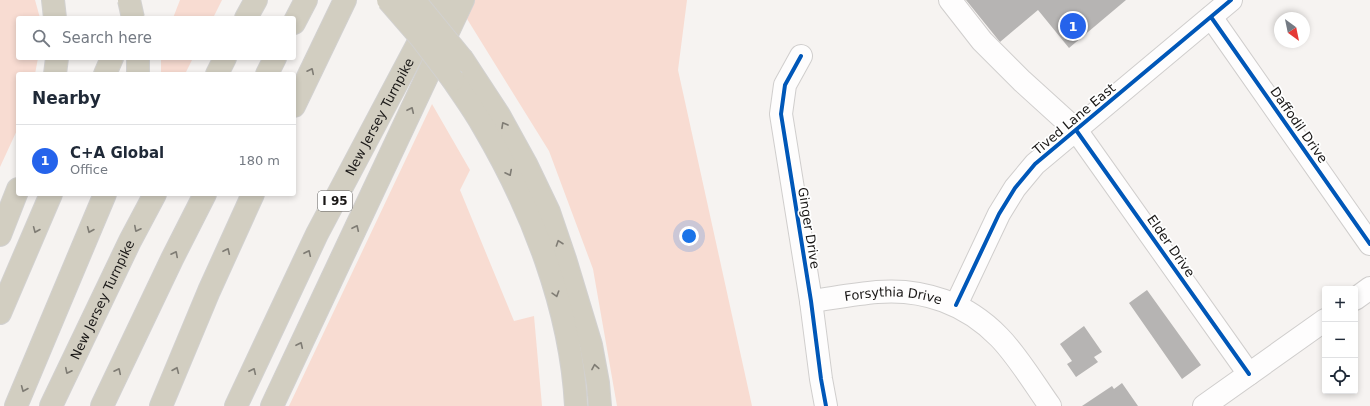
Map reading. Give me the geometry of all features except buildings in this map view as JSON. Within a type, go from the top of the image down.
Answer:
[{"type":"highway","points":[[53,0],[55,16]]},
{"type":"highway","points":[[129,0],[132,16]]},
{"type":"highway","points":[[133,16],[139,0]]},
{"type":"highway","points":[[247,16],[256,0]]},
{"type":"highway","points":[[296,19],[306,0]]},
{"type":"highway","points":[[296,102],[345,0]]},
{"type":"highway","points":[[388,0],[421,38],[453,80],[482,125],[509,173],[531,219],[560,309],[569,349],[575,386],[576,406]]},
{"type":"highway","points":[[414,0],[463,60],[499,115],[526,164],[549,212],[591,345],[598,383],[600,406]]},
{"type":"highway","name":"New Jersey Turnpike","points":[[236,406],[317,234],[440,0]]},
{"type":"highway","points":[[272,406],[463,0]]},
{"type":"highway","points":[[55,72],[57,60]]},
{"type":"highway","points":[[106,72],[111,60]]},
{"type":"highway","points":[[138,60],[138,72]]},
{"type":"highway","points":[[218,72],[224,60]]},
{"type":"highway","points":[[268,72],[274,60]]},
{"type":"highway","points":[[0,235],[16,194]]},
{"type":"highway","points":[[0,313],[51,196]]},
{"type":"highway","points":[[16,406],[104,196]]},
{"type":"highway","name":"New Jersey Turnpike","points":[[51,406],[154,196]]},
{"type":"highway","points":[[102,406],[172,259],[204,196]]},
{"type":"highway","points":[[161,406],[209,291],[252,196]]},
{"type":"street","name":"Elder Drive","points":[[950,0],[982,41],[1022,82],[1076,130],[1249,374]]},
{"type":"street","name":"Tived Lane East","points":[[956,305],[999,214],[1015,188],[1035,164],[1231,0]]},
{"type":"street","name":"Daffodil Drive","points":[[1211,17],[1370,244]]},
{"type":"street","name":"Ginger Drive","points":[[801,56],[785,85],[782,114],[826,406]]},
{"type":"street","points":[[1358,297],[1370,288]]},
{"type":"street","name":"Forsythia Drive","points":[[811,301],[878,292],[904,292],[929,295],[956,305],[980,320],[1000,337],[1050,406]]},
{"type":"street","points":[[1204,406],[1322,322]]},
{"type":"shaded area","points":[[0,0],[35,0],[39,16],[16,16],[16,60],[38,60],[35,72],[16,72],[16,132],[0,167]]},
{"type":"shaded area","points":[[180,0],[222,0],[214,16],[174,16]]},
{"type":"shaded area","points":[[470,0],[687,0],[678,70],[752,406],[617,406],[593,269],[549,151],[464,14]]},
{"type":"shaded area","points":[[161,60],[192,60],[186,72],[161,72]]},
{"type":"shaded area","points":[[432,104],[470,170],[460,190],[514,321],[534,316],[542,406],[289,406]]},
{"type":"cycle path","points":[[956,305],[999,214],[1015,188],[1035,164],[1231,0]]},
{"type":"cycle path","points":[[1211,17],[1370,244]]},
{"type":"cycle path","points":[[801,56],[785,85],[781,114],[826,406]]},
{"type":"cycle path","points":[[1076,130],[1249,374]]},
{"type":"place","name":"C+A Global","points":[[1073,26]]}]
